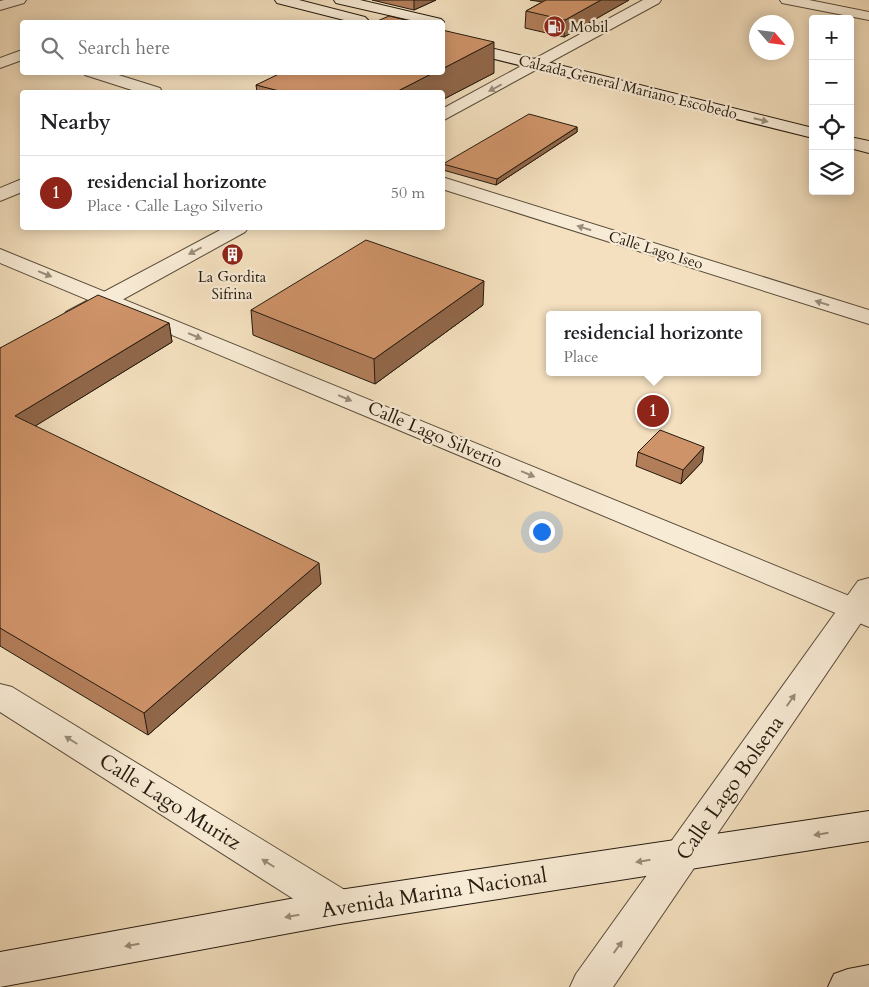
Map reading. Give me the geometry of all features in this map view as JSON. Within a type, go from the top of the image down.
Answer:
[{"type":"street","points":[[0,6],[19,0]]},
{"type":"street","points":[[282,0],[362,20]]},
{"type":"street","name":"Calzada General Mariano Escobedo","points":[[341,0],[413,20]]},
{"type":"street","points":[[445,114],[654,0]]},
{"type":"street","points":[[787,0],[869,16]]},
{"type":"street","name":"Calzada General Mariano Escobedo","points":[[445,29],[537,65],[809,132]]},
{"type":"street","name":"Calzada General Mariano Escobedo","points":[[536,46],[578,56]]},
{"type":"street","points":[[0,63],[20,56]]},
{"type":"street","points":[[100,75],[148,90]]},
{"type":"street","points":[[854,143],[869,147]]},
{"type":"street","name":"Calle Lago Iseo","points":[[445,184],[869,317]]},
{"type":"street","points":[[0,195],[20,186]]},
{"type":"street","points":[[57,326],[234,230]]},
{"type":"street","name":"Calle Lago Silverio","points":[[0,255],[864,604]]},
{"type":"street","name":"Calle Lago Bolsena","points":[[590,987],[864,604]]},
{"type":"street","name":"Calle Lago Muritz","points":[[0,696],[339,907]]},
{"type":"street","name":"Avenida Marina Nacional","points":[[0,970],[339,907],[869,826]]},
{"type":"street","points":[[848,987],[869,984]]},
{"type":"building","points":[[546,0],[601,0],[565,20],[526,11]]},
{"type":"building","points":[[389,16],[406,20],[380,20]]},
{"type":"building","points":[[445,31],[494,42],[445,67]]},
{"type":"building","points":[[277,75],[429,75],[400,90],[275,90],[256,85]]},
{"type":"building","points":[[529,114],[577,127],[497,179],[445,165]]},
{"type":"building","points":[[366,240],[484,281],[374,359],[251,310]]},
{"type":"building","points":[[98,295],[169,323],[15,416],[319,563],[144,713],[0,628],[0,348]]},
{"type":"building","points":[[660,430],[704,447],[683,470],[638,452]]},
{"type":"place","name":"Mobil","points":[[554,27]]},
{"type":"place","name":"La Gordita Sifrina","points":[[232,254]]},
{"type":"place","name":"residencial horizonte","points":[[653,411]]}]
